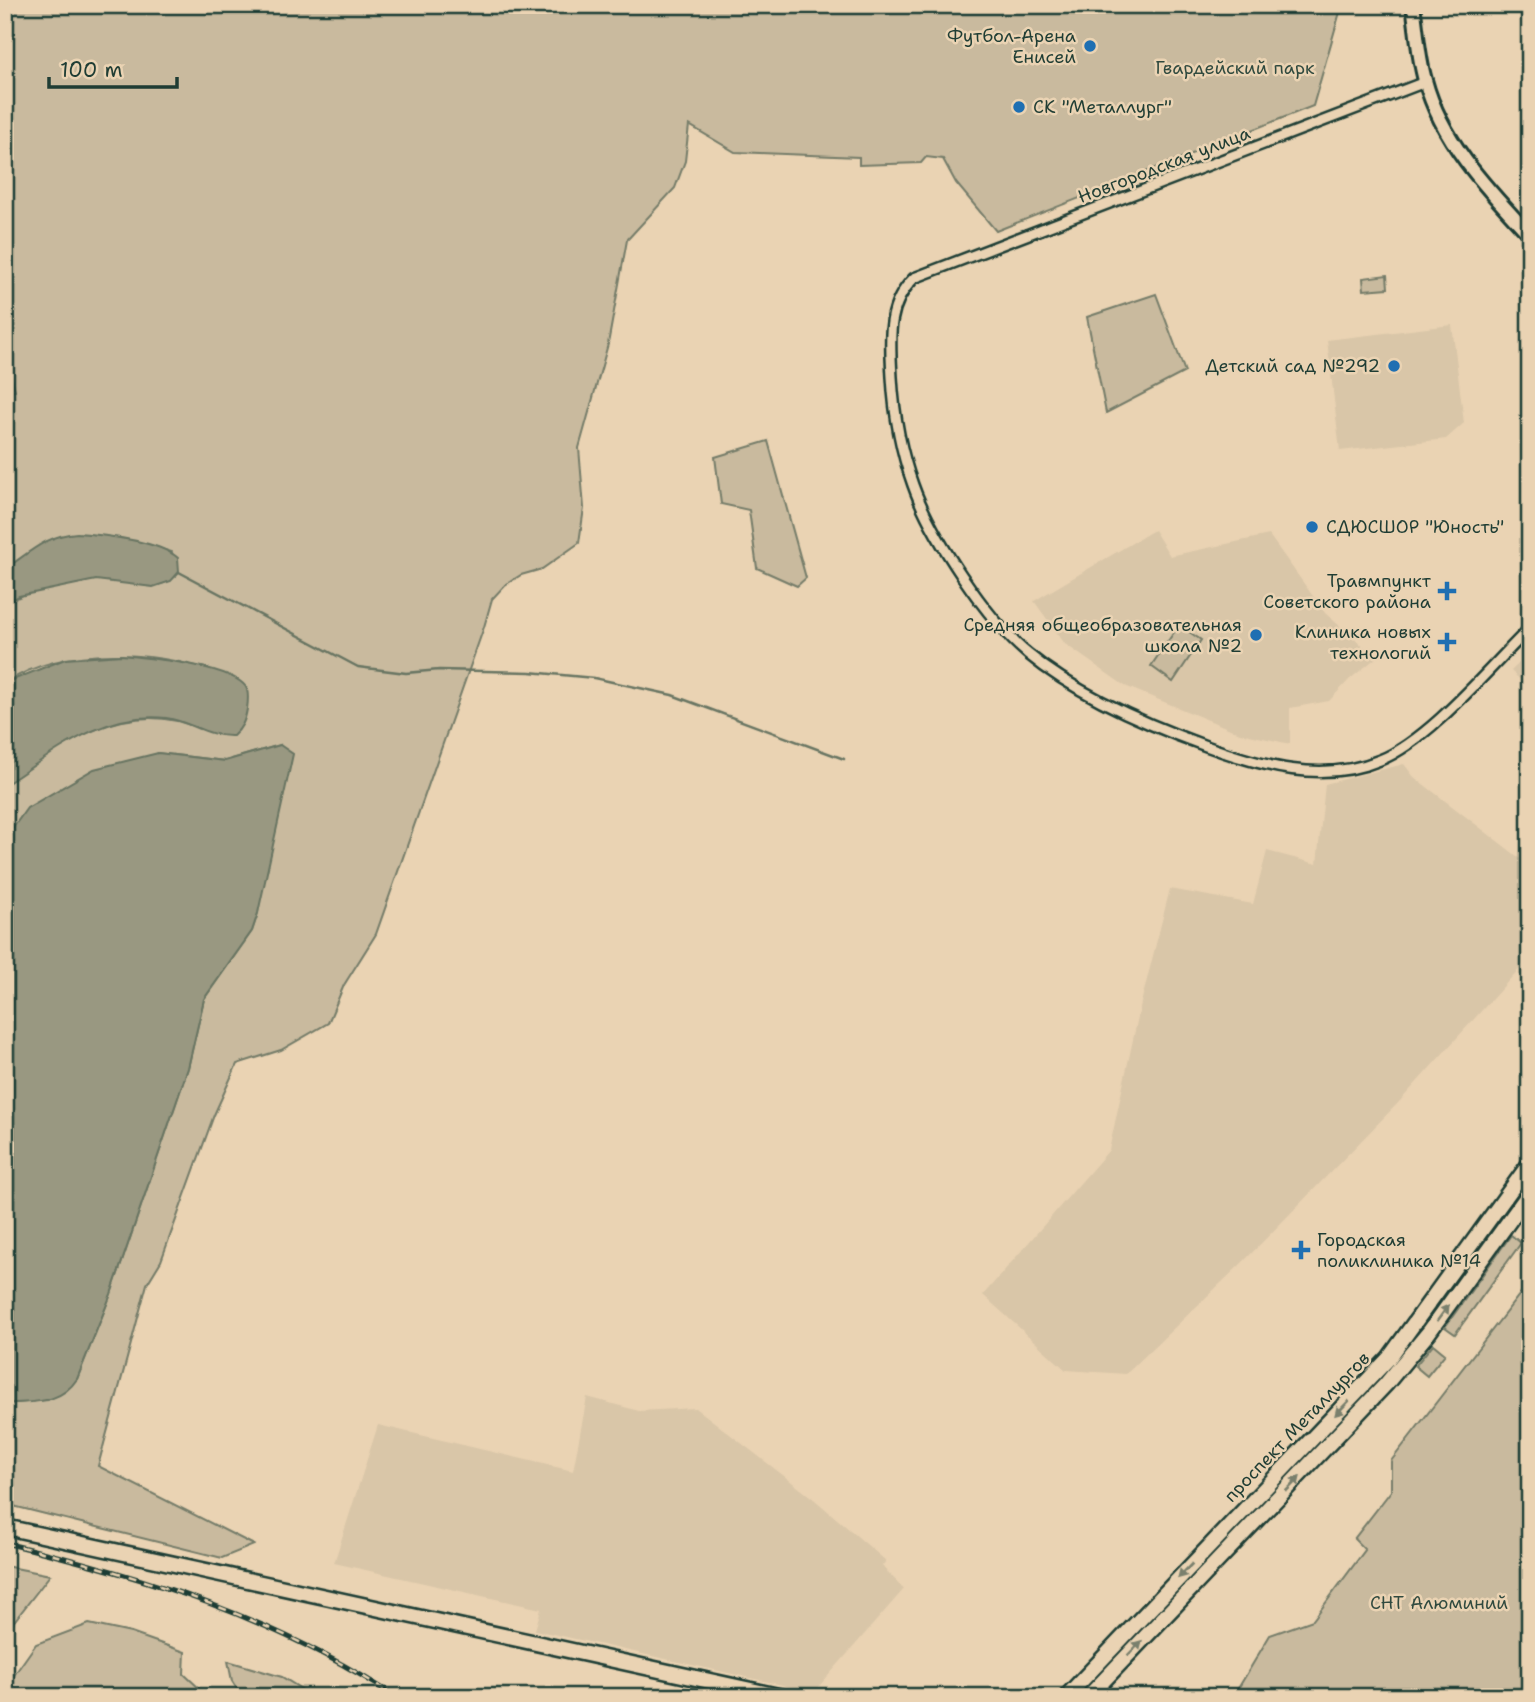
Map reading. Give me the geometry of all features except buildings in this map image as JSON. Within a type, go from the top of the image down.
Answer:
[{"type":"main road","points":[[1413,5],[1425,82],[1464,159],[1530,235]]},
{"type":"main road","name":"проспект Металлургов","points":[[1066,1697],[1389,1358],[1530,1163]]},
{"type":"main road","name":"проспект Металлургов","points":[[1090,1695],[1387,1384],[1429,1332],[1530,1192]]},
{"type":"main road","points":[[5,1527],[783,1697]]},
{"type":"main road","points":[[1054,1697],[1081,1681]]},
{"type":"street","name":"Новгородская улица","points":[[1425,82],[914,278],[896,303],[890,337],[897,413],[913,487],[980,601],[1018,645],[1055,674],[1143,720],[1232,755],[1299,771],[1329,772],[1367,765],[1395,753],[1433,723],[1530,628]]},
{"type":"shaded area","name":"Детский сад №292","points":[[1452,325],[1464,423],[1446,439],[1340,451],[1327,340]]},
{"type":"shaded area","name":"Средняя общеобразовательная школа №2","points":[[1154,530],[1170,556],[1269,535],[1325,613],[1376,658],[1329,701],[1290,708],[1290,744],[1240,733],[1125,686],[1065,644],[1034,601]]},
{"type":"shaded area","points":[[77,533],[130,540],[158,547],[178,558],[179,572],[171,581],[153,587],[96,580],[19,596],[5,604],[5,569],[47,541]]},
{"type":"shaded area","points":[[1530,652],[1530,689],[1511,671]]},
{"type":"shaded area","points":[[122,655],[188,664],[237,679],[246,687],[248,695],[241,727],[233,736],[224,736],[166,718],[121,721],[80,737],[5,785],[5,683],[65,659]]},
{"type":"shaded area","points":[[280,745],[293,754],[258,913],[252,931],[204,999],[188,1068],[111,1294],[77,1379],[54,1398],[5,1404],[5,839],[27,808],[94,769],[158,753],[225,761]]},
{"type":"shaded area","points":[[1404,764],[1414,777],[1530,866],[1530,957],[1399,1102],[1244,1261],[1126,1374],[1066,1370],[983,1295],[1109,1150],[1141,1003],[1170,889],[1253,904],[1267,851],[1317,864],[1325,784]]},
{"type":"shaded area","points":[[587,1397],[639,1411],[696,1408],[815,1500],[886,1561],[882,1566],[904,1589],[814,1692],[535,1630],[541,1609],[334,1563],[378,1425],[573,1471]]},
{"type":"green space","name":"Гвардейский парк","points":[[5,5],[1342,5],[1313,106],[996,231],[956,183],[943,159],[926,157],[921,163],[859,165],[859,157],[735,152],[689,125],[685,161],[675,188],[627,240],[608,344],[579,448],[584,508],[579,543],[542,569],[521,575],[505,585],[492,599],[376,934],[344,985],[328,1023],[281,1050],[237,1064],[214,1115],[161,1261],[147,1284],[98,1466],[254,1545],[222,1558],[5,1504],[5,1404],[48,1400],[77,1379],[111,1294],[188,1068],[204,999],[252,931],[258,913],[280,745],[225,761],[158,753],[9,833],[5,839],[5,785],[26,769],[72,741],[121,721],[147,718],[173,720],[199,729],[238,681],[182,663],[152,657],[120,655],[59,661],[31,670],[5,683],[5,604],[37,590],[73,582],[106,580],[148,586],[167,582],[176,576],[172,552],[150,546],[18,561],[5,569],[5,394],[15,390],[10,371],[5,372],[5,277],[11,223],[5,207]]},
{"type":"green space","points":[[1387,275],[1388,288],[1364,290],[1363,278]]},
{"type":"green space","points":[[1156,294],[1185,372],[1106,413],[1087,317]]},
{"type":"green space","points":[[768,441],[806,578],[797,586],[757,568],[749,510],[721,504],[715,457]]},
{"type":"green space","points":[[1179,625],[1201,640],[1173,682],[1151,666]]},
{"type":"green space","points":[[1511,1235],[1521,1243],[1455,1334],[1445,1327]]},
{"type":"green space","name":"СНТ Алюминий","points":[[1530,1281],[1530,1697],[1233,1697],[1270,1635],[1313,1620],[1365,1550],[1354,1539],[1391,1491],[1391,1461]]},
{"type":"green space","points":[[1433,1344],[1445,1354],[1427,1376],[1415,1366]]},
{"type":"green space","points":[[5,1566],[50,1575],[5,1633]]},
{"type":"green space","points":[[89,1624],[131,1633],[185,1652],[184,1674],[200,1689],[191,1697],[5,1697],[5,1688],[36,1644]]},
{"type":"green space","points":[[228,1661],[282,1677],[314,1697],[242,1697],[232,1681]]},
{"type":"waterway","points":[[179,572],[358,667],[406,673],[439,670],[530,672],[594,678],[672,695],[844,759]]},
{"type":"railway","points":[[5,1543],[108,1570],[208,1603],[304,1644],[396,1697]]},
{"type":"place","name":"Футбол-Арена Енисей","points":[[1090,46]]},
{"type":"place","name":"СК \"Металлург\"","points":[[1019,107]]},
{"type":"place","name":"Детский сад №292","points":[[1394,366]]},
{"type":"place","name":"СДЮСШОР \"Юность\"","points":[[1312,527]]},
{"type":"place","name":"Травмпункт Советского района","points":[[1447,591]]},
{"type":"place","name":"Средняя общеобразовательная школа №2","points":[[1256,635]]},
{"type":"place","name":"Клиника новых технологий","points":[[1447,642]]},
{"type":"place","name":"Городская поликлиника №14","points":[[1301,1250]]}]
